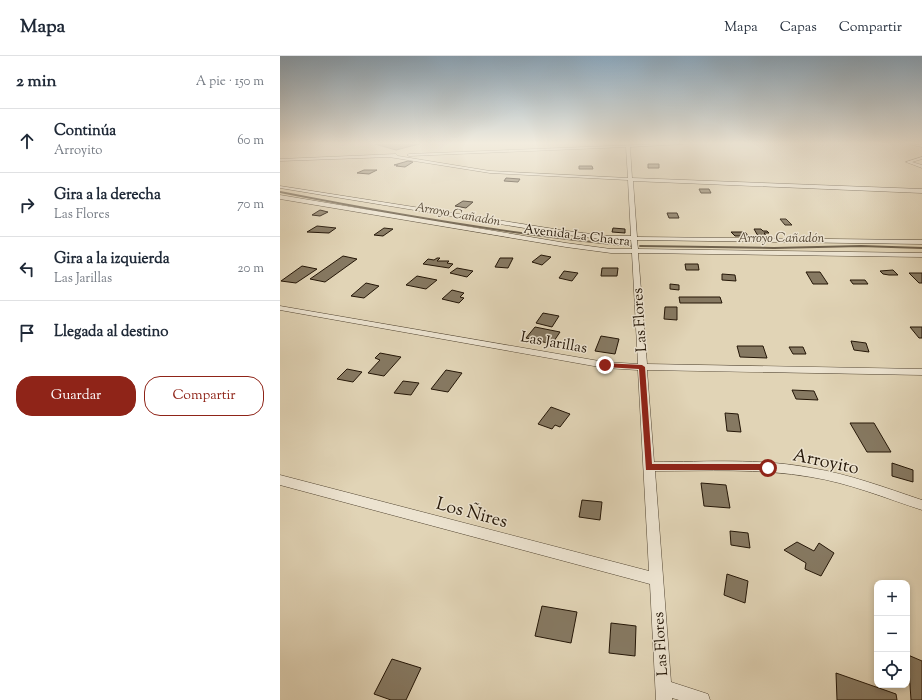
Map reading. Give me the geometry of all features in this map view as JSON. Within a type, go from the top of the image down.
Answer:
[{"type":"street","points":[[538,174],[922,191]]},
{"type":"street","name":"Las Flores","points":[[630,174],[663,693],[702,700]]},
{"type":"street","name":"Avenida La Chacra","points":[[280,187],[567,233],[634,239],[922,242]]},
{"type":"street","name":"Avenida La Chacra","points":[[280,197],[566,246],[635,252],[922,255]]},
{"type":"street","name":"Las Jarillas","points":[[280,308],[584,362],[642,367],[922,372]]},
{"type":"street","name":"Arroyito","points":[[649,467],[746,466],[790,469],[845,481],[922,505]]},
{"type":"street","name":"Los Ñires","points":[[280,480],[656,579]]},
{"type":"building","points":[[506,178],[520,179],[518,182],[504,181]]},
{"type":"building","points":[[699,189],[709,189],[711,193],[701,193]]},
{"type":"building","points":[[463,201],[473,202],[466,208],[455,206]]},
{"type":"building","points":[[320,210],[328,212],[320,216],[312,215]]},
{"type":"building","points":[[667,213],[677,213],[679,218],[669,218]]},
{"type":"building","points":[[780,219],[786,219],[792,225],[785,225]]},
{"type":"building","points":[[317,226],[336,228],[329,233],[307,232]]},
{"type":"building","points":[[384,228],[393,229],[383,236],[374,235]]},
{"type":"building","points":[[613,228],[625,229],[625,233],[612,232]]},
{"type":"building","points":[[754,229],[761,229],[769,233],[764,233],[766,235],[758,236]]},
{"type":"building","points":[[731,232],[745,232],[748,236],[735,236]]},
{"type":"building","points":[[541,255],[551,257],[542,265],[532,262]]},
{"type":"building","points":[[343,256],[357,259],[325,282],[310,279]]},
{"type":"building","points":[[440,258],[437,261],[449,261],[447,263],[453,264],[449,268],[423,264],[428,259],[434,260]]},
{"type":"building","points":[[500,258],[513,258],[508,268],[495,267]]},
{"type":"building","points":[[685,264],[698,264],[699,270],[686,270]]},
{"type":"building","points":[[302,266],[317,269],[296,283],[281,281]]},
{"type":"building","points":[[457,268],[473,271],[467,277],[450,273]]},
{"type":"building","points":[[602,268],[618,268],[617,276],[601,276]]},
{"type":"building","points":[[893,270],[898,275],[883,274],[880,271]]},
{"type":"building","points":[[564,271],[578,273],[572,281],[559,278]]},
{"type":"building","points":[[806,272],[820,272],[828,284],[813,284]]},
{"type":"building","points":[[909,273],[922,273],[922,283],[919,283]]},
{"type":"building","points":[[722,274],[735,275],[736,281],[722,280]]},
{"type":"building","points":[[417,276],[437,280],[426,289],[406,285]]},
{"type":"building","points":[[850,280],[865,280],[868,284],[853,284]]},
{"type":"building","points":[[366,283],[379,286],[364,298],[351,296]]},
{"type":"building","points":[[670,284],[679,285],[679,290],[670,289]]},
{"type":"building","points":[[452,290],[464,293],[460,297],[464,298],[459,303],[442,299]]},
{"type":"building","points":[[679,297],[720,297],[722,303],[680,303]]},
{"type":"building","points":[[665,307],[677,307],[677,320],[664,319]]},
{"type":"building","points":[[543,313],[559,316],[552,327],[536,323]]},
{"type":"building","points":[[535,327],[560,332],[552,344],[526,338]]},
{"type":"building","points":[[910,327],[922,327],[922,338],[919,338]]},
{"type":"building","points":[[601,336],[619,339],[615,354],[595,351]]},
{"type":"building","points":[[851,341],[866,343],[869,352],[854,350]]},
{"type":"building","points":[[737,346],[763,346],[767,358],[740,357]]},
{"type":"building","points":[[789,347],[803,347],[806,354],[793,354]]},
{"type":"building","points":[[380,353],[401,357],[384,376],[368,373],[380,360],[375,358]]},
{"type":"building","points":[[347,369],[362,372],[353,382],[337,379]]},
{"type":"building","points":[[446,370],[462,373],[448,392],[431,389]]},
{"type":"building","points":[[403,381],[419,383],[411,395],[394,393]]},
{"type":"building","points":[[792,390],[814,391],[818,400],[796,399]]},
{"type":"building","points":[[551,407],[570,414],[560,427],[555,425],[552,429],[538,424]]},
{"type":"building","points":[[725,413],[738,414],[741,432],[727,431]]},
{"type":"building","points":[[850,423],[874,423],[891,452],[867,452]]},
{"type":"building","points":[[892,463],[913,470],[913,482],[892,476]]},
{"type":"building","points":[[701,483],[726,485],[730,508],[704,506]]},
{"type":"building","points":[[582,500],[602,502],[600,520],[579,517]]},
{"type":"building","points":[[730,531],[748,533],[750,548],[731,545]]},
{"type":"building","points":[[797,542],[814,551],[819,543],[834,553],[821,576],[805,569],[806,563],[784,550]]},
{"type":"building","points":[[727,574],[748,581],[745,603],[724,595]]},
{"type":"building","points":[[542,606],[577,612],[571,643],[535,636]]},
{"type":"building","points":[[611,623],[636,626],[635,656],[609,653]]},
{"type":"building","points":[[910,656],[922,661],[922,700],[911,700]]},
{"type":"building","points":[[392,659],[421,668],[406,700],[391,700],[374,694]]},
{"type":"building","points":[[836,673],[874,686],[874,688],[879,688],[896,694],[897,700],[837,700]]},
{"type":"waterway","name":"Arroyo Cañadón","points":[[280,192],[456,224],[633,246]]},
{"type":"waterway","name":"Arroyo Cañadón","points":[[640,246],[774,248],[861,246],[922,248]]},
{"type":"route","points":[[605,365],[642,367],[649,467],[746,466],[768,468]]}]
